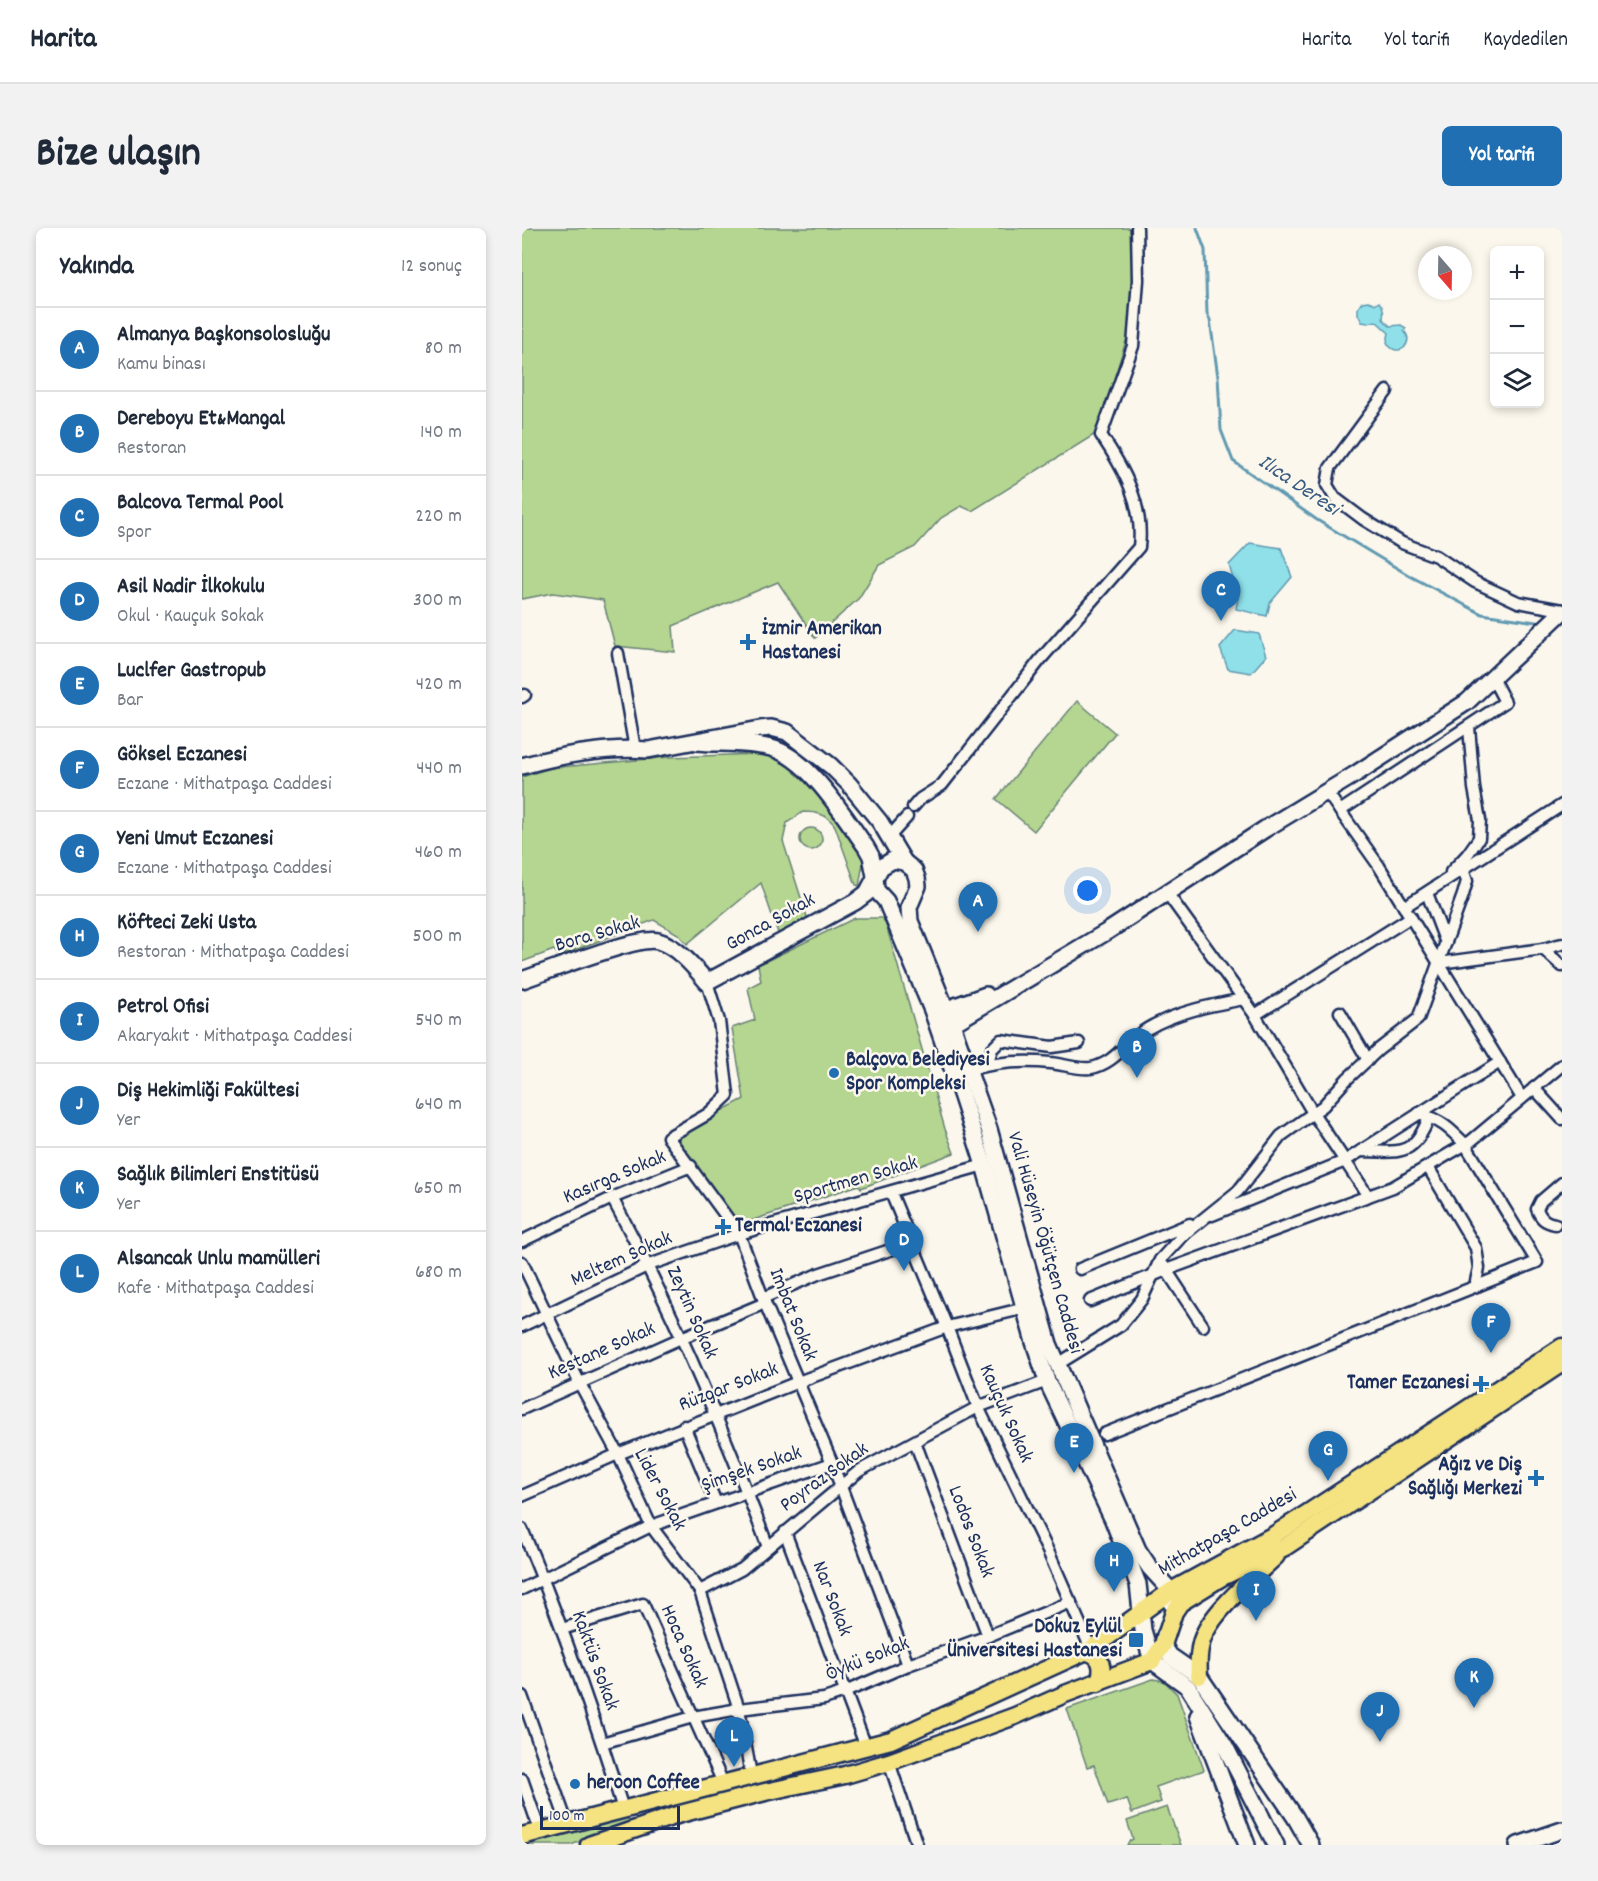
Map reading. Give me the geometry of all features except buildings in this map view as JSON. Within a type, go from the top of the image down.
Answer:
[{"type":"main road","points":[[1023,981],[939,1009],[952,1024],[1108,931],[1467,702],[1561,612]]},
{"type":"main road","points":[[522,766],[559,756],[635,749],[648,750],[760,729],[779,729],[788,732],[831,766],[849,784],[890,836],[904,862],[914,870],[918,886],[909,899],[897,904],[866,900],[855,902]]},
{"type":"main road","points":[[696,742],[756,746],[773,749],[793,759],[826,793],[866,847],[871,856],[876,890],[885,901]]},
{"type":"main road","points":[[855,902],[867,893],[881,867],[893,860],[904,862]]},
{"type":"main road","name":"Vali Hüseyin Öğütçen Caddesi","points":[[914,894],[909,907],[910,921],[939,1009],[1024,1308],[1047,1381],[1131,1563],[1140,1589],[1143,1630],[1152,1661]]},
{"type":"main road","name":"Vali Hüseyin Öğütçen Caddesi","points":[[885,901],[939,1009]]},
{"type":"main road","name":"Gonca Sokak","points":[[707,982],[855,902]]},
{"type":"main road","name":"Bora Sokak","points":[[522,980],[626,945],[652,940],[672,948],[707,982]]},
{"type":"main road","name":"Vali Hüseyin Öğütçen Caddesi","points":[[952,1024],[989,1129],[1049,1344],[1138,1550],[1171,1592]]},
{"type":"main road","name":"Mithatpaşa Caddesi","points":[[522,1836],[891,1740],[1087,1650],[1171,1592],[1279,1541],[1562,1347]]},
{"type":"main road","name":"Mithatpaşa Caddesi","points":[[589,1845],[681,1814],[765,1792],[845,1776],[889,1762],[1015,1716],[1152,1661],[1164,1646],[1174,1612],[1180,1603],[1562,1363]]},
{"type":"main road","points":[[1247,1845],[1220,1778],[1196,1681],[1198,1653],[1203,1636],[1212,1620],[1279,1541]]},
{"type":"main road","points":[[1171,1592],[1172,1602],[1164,1646],[1170,1656],[1196,1681],[1295,1817],[1311,1845]]},
{"type":"main road","points":[[1087,1650],[1096,1655],[1101,1663],[1101,1676],[1098,1683]]},
{"type":"main road","points":[[1152,1661],[1196,1681],[1225,1746],[1276,1845]]},
{"type":"main road","points":[[1518,1845],[1562,1830]]},
{"type":"street","points":[[913,807],[920,799],[942,785],[1040,660],[1139,548],[1140,528],[1134,495],[1119,462],[1101,435],[1133,346],[1138,280],[1137,228]]},
{"type":"street","points":[[1387,392],[1330,468],[1327,485],[1335,498],[1363,519],[1402,543],[1436,556],[1475,582],[1518,602],[1561,612]]},
{"type":"street","points":[[618,653],[635,749]]},
{"type":"street","points":[[1340,811],[1505,702],[1493,679]]},
{"type":"street","points":[[1431,890],[1467,855],[1479,838],[1480,820],[1474,788],[1469,727]]},
{"type":"street","points":[[1326,791],[1379,866],[1522,1098]]},
{"type":"street","points":[[1404,907],[1562,805]]},
{"type":"street","points":[[890,836],[907,817]]},
{"type":"street","points":[[1058,1364],[1121,1325],[1142,1299],[1160,1260],[1182,1236],[1238,1191],[1281,1136],[1323,1106],[1368,1060],[1418,1019],[1467,881],[1464,869]]},
{"type":"street","points":[[1431,890],[1446,943]]},
{"type":"street","points":[[1167,893],[1244,999],[1313,1113],[1368,1196]]},
{"type":"street","points":[[1254,1015],[1411,917]]},
{"type":"street","points":[[1439,963],[1543,949],[1562,944]]},
{"type":"street","points":[[1543,949],[1562,966]]},
{"type":"street","name":"Imbat Sokak","points":[[707,982],[719,1021],[728,1095],[708,1114],[668,1137],[739,1234],[764,1301],[832,1463],[908,1665]]},
{"type":"street","points":[[968,1070],[987,1065],[1030,1061],[1089,1069],[1107,1064],[1120,1053],[1128,1042],[1160,1022],[1214,1005],[1244,999]]},
{"type":"street","points":[[1340,1012],[1368,1060]]},
{"type":"street","points":[[987,1065],[992,1049],[1001,1040],[1052,1047],[1079,1043]]},
{"type":"street","points":[[1080,1269],[1345,1161],[1424,1115],[1500,1062]]},
{"type":"street","points":[[1090,1301],[1166,1270],[1394,1187],[1465,1144],[1562,1065]]},
{"type":"street","points":[[1534,1088],[1562,1119]]},
{"type":"street","points":[[1104,1434],[1537,1262],[1465,1144],[1451,1129],[1437,1119],[1424,1115]]},
{"type":"street","points":[[1360,1151],[1393,1154],[1405,1149],[1423,1134],[1424,1115]]},
{"type":"street","name":"Sportmen Sokak","points":[[739,1234],[984,1165]]},
{"type":"street","name":"Kasırga Sokak","points":[[522,1241],[612,1198],[691,1166]]},
{"type":"street","points":[[1428,1167],[1476,1248],[1479,1268],[1476,1281],[1479,1285]]},
{"type":"street","points":[[1555,1224],[1546,1222],[1540,1217],[1538,1209],[1541,1201],[1562,1183]]},
{"type":"street","name":"Kauçuk Sokak","points":[[891,1193],[978,1407],[1071,1602],[1087,1650]]},
{"type":"street","name":"Zeytin Sokak","points":[[612,1198],[649,1265],[747,1492],[768,1547]]},
{"type":"street","name":"Meltem Sokak","points":[[522,1326],[649,1265],[739,1234]]},
{"type":"street","name":"Kestane Sokak","points":[[522,1409],[764,1301],[818,1274],[911,1243]]},
{"type":"street","points":[[1160,1260],[1203,1326]]},
{"type":"street","name":"Lider Sokak","points":[[522,1262],[580,1384],[618,1454],[651,1526],[700,1591],[739,1709],[751,1775]]},
{"type":"street","name":"Rüzgar Sokak","points":[[522,1496],[684,1426],[798,1382],[947,1327],[1024,1308]]},
{"type":"street","name":"Poyraz Sokak","points":[[700,1591],[742,1569],[859,1472],[978,1407],[1047,1381]]},
{"type":"street","points":[[684,1426],[716,1503]]},
{"type":"street","name":"Lodos Sokak","points":[[915,1442],[988,1636]]},
{"type":"street","name":"Şimşek Sokak","points":[[522,1589],[651,1526],[832,1463]]},
{"type":"street","name":"Kaktüs Sokak","points":[[522,1529],[562,1629],[623,1809]]},
{"type":"street","name":"Nar Sokak","points":[[785,1532],[866,1747]]},
{"type":"street","name":"Öykü Sokak","points":[[602,1743],[693,1717],[824,1699],[1071,1602]]},
{"type":"street","name":"Hoca Sokak","points":[[562,1629],[643,1604],[723,1783]]},
{"type":"street","points":[[522,1696],[567,1823]]},
{"type":"street","points":[[889,1762],[917,1845]]},
{"type":"street","points":[[522,1779],[540,1831]]},
{"type":"green space","points":[[522,228],[1130,228],[1133,252],[1132,322],[1097,433],[972,511],[961,506],[941,518],[915,547],[879,565],[859,598],[815,638],[778,582],[673,626],[675,652],[615,646],[603,600],[553,593],[522,599]]},
{"type":"green space","points":[[1077,701],[1115,733],[1034,831],[996,799]]},
{"type":"green space","points":[[760,754],[780,758],[805,778],[856,843],[864,858],[859,886],[856,885],[835,826],[821,815],[803,812],[787,823],[783,841],[808,920],[779,936],[761,883],[687,944],[678,934],[654,920],[559,956],[554,950],[522,962],[522,777],[550,768],[670,757]]},
{"type":"green space","points":[[811,828],[819,831],[822,839],[819,847],[811,850],[803,847],[800,839],[803,831]]},
{"type":"green space","name":"Balçova Belediyesi Spor Kompleksi","points":[[855,918],[884,918],[954,1153],[861,1188],[859,1185],[738,1225],[671,1137],[744,1099],[732,1028],[755,1020],[748,988],[761,981],[758,965]]},
{"type":"green space","points":[[1153,1679],[1164,1681],[1177,1694],[1204,1770],[1156,1787],[1161,1802],[1132,1813],[1127,1799],[1108,1805],[1094,1765],[1087,1767],[1067,1709]]},
{"type":"green space","points":[[1167,1807],[1181,1845],[1127,1845],[1133,1839],[1127,1821]]},
{"type":"green space","points":[[627,1817],[630,1822],[571,1845],[522,1845],[522,1842]]},
{"type":"water","points":[[1368,301],[1376,304],[1379,302],[1383,310],[1383,319],[1390,326],[1401,325],[1406,328],[1404,331],[1408,339],[1404,348],[1397,350],[1390,347],[1387,342],[1389,333],[1376,321],[1362,322],[1358,308],[1362,302]]},
{"type":"water","points":[[1250,543],[1281,548],[1292,577],[1270,603],[1267,616],[1236,609],[1238,597],[1229,565]]},
{"type":"water","points":[[1235,630],[1259,634],[1266,656],[1251,673],[1228,669],[1220,648]]},
{"type":"waterway","name":"Ilıca Deresi","points":[[1197,228],[1205,250],[1207,314],[1210,320],[1218,377],[1221,430],[1233,461],[1317,520],[1410,576],[1482,614],[1543,623]]},
{"type":"place","name":"Balcova Termal Pool","points":[[1221,621]]},
{"type":"place","name":"İzmir Amerikan Hastanesi","points":[[748,642]]},
{"type":"place","name":"Almanya Başkonsolosluğu","points":[[978,932]]},
{"type":"place","name":"Balçova Belediyesi Spor Kompleksi","points":[[834,1073]]},
{"type":"place","name":"Dereboyu Et&Mangal","points":[[1137,1078]]},
{"type":"place","name":"Termal Eczanesi","points":[[723,1227]]},
{"type":"place","name":"Asil Nadir İlkokulu","points":[[904,1271]]},
{"type":"place","name":"Göksel Eczanesi","points":[[1491,1353]]},
{"type":"place","name":"Tamer Eczanesi","points":[[1481,1384]]},
{"type":"place","name":"Luclfer Gastropub","points":[[1074,1473]]},
{"type":"place","name":"Ağız ve Diş Sağlığı Merkezi","points":[[1536,1478]]},
{"type":"place","name":"Yeni Umut Eczanesi","points":[[1328,1481]]},
{"type":"place","name":"Köfteci Zeki Usta","points":[[1114,1592]]},
{"type":"place","name":"Petrol Ofisi","points":[[1256,1621]]},
{"type":"place","name":"Dokuz Eylül Üniversitesi Hastanesi","points":[[1136,1640]]},
{"type":"place","name":"Sağlık Bilimleri Enstitüsü","points":[[1474,1708]]},
{"type":"place","name":"Diş Hekimliği Fakültesi","points":[[1380,1742]]},
{"type":"place","name":"Alsancak Unlu mamülleri","points":[[734,1767]]},
{"type":"place","name":"heroon Coffee","points":[[575,1784]]}]
